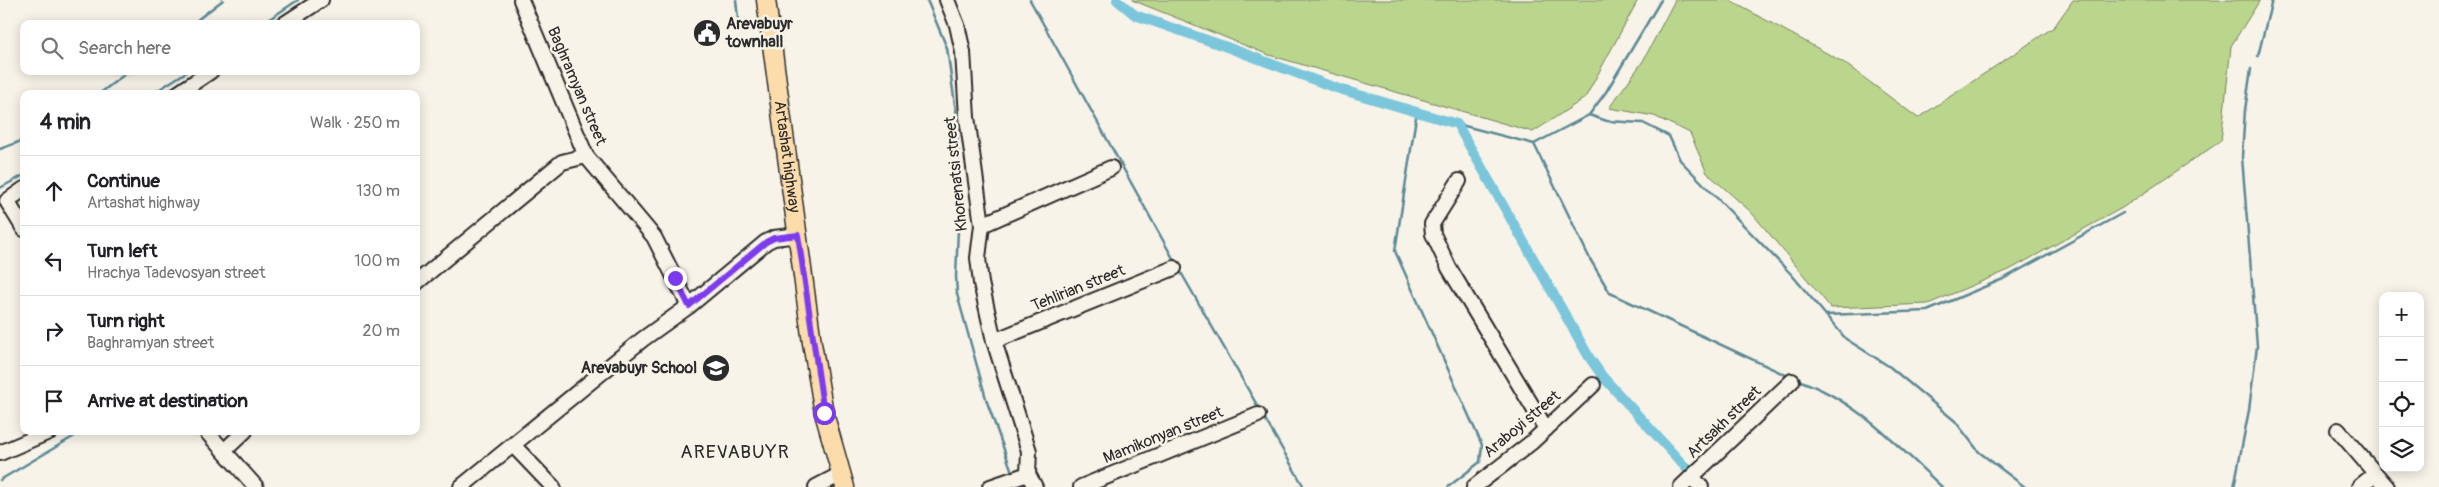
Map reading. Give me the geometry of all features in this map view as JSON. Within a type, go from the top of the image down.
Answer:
[{"type":"main road","name":"Artashat highway","points":[[766,0],[820,389],[843,481]]},
{"type":"street","points":[[290,20],[321,0]]},
{"type":"street","name":"Baghramyan street","points":[[521,0],[586,156],[654,237],[689,306]]},
{"type":"street","name":"Khorenatsi street","points":[[946,0],[957,25],[963,52],[967,117],[982,225],[978,258],[981,283],[994,340],[1029,451],[1028,474],[1035,487]]},
{"type":"street","points":[[183,90],[205,75]]},
{"type":"street","points":[[420,280],[562,162],[586,156]]},
{"type":"street","points":[[982,225],[1111,168]]},
{"type":"street","points":[[1459,181],[1432,224],[1433,234],[1453,275],[1546,429]]},
{"type":"street","points":[[20,192],[6,201],[20,223]]},
{"type":"street","points":[[461,487],[644,338],[689,306],[766,242],[774,238],[798,235]]},
{"type":"street","name":"Tehlirian street","points":[[994,340],[1174,268]]},
{"type":"street","name":"Artsakh street","points":[[1681,487],[1697,482],[1792,381]]},
{"type":"street","name":"Araboyi street","points":[[1474,487],[1546,429],[1593,385]]},
{"type":"street","name":"Mamikonyan street","points":[[1081,487],[1258,415]]},
{"type":"street","points":[[2338,430],[2388,487]]},
{"type":"street","points":[[0,453],[42,435]]},
{"type":"street","points":[[210,435],[256,487]]},
{"type":"street","points":[[224,451],[241,435]]},
{"type":"street","points":[[513,445],[554,487]]},
{"type":"street","points":[[990,487],[1028,474]]},
{"type":"street","points":[[2359,487],[2375,474]]},
{"type":"street","points":[[816,487],[843,481]]},
{"type":"green space","points":[[1132,0],[1638,0],[1585,98],[1533,132],[1269,55]]},
{"type":"green space","points":[[1675,0],[1729,0],[1843,62],[1918,118],[2054,27],[2073,0],[2260,0],[2231,46],[2221,141],[2122,208],[2009,270],[1928,304],[1831,308],[1751,212],[1707,173],[1690,133],[1654,116],[1609,108],[1643,61]]},
{"type":"waterway","points":[[197,20],[223,0]]},
{"type":"waterway","points":[[268,20],[298,0]]},
{"type":"waterway","points":[[736,0],[739,28]]},
{"type":"waterway","points":[[927,0],[947,48],[956,112],[960,180],[957,294],[987,402],[1011,469]]},
{"type":"waterway","points":[[1030,0],[1175,262]]},
{"type":"waterway","points":[[1117,0],[1135,15],[1336,88],[1457,124],[1589,357],[1603,377],[1688,470]]},
{"type":"waterway","points":[[1589,115],[1606,92],[1661,0]]},
{"type":"waterway","points":[[2258,56],[2272,0]]},
{"type":"waterway","points":[[2234,487],[2249,410],[2257,346],[2242,157],[2245,110],[2251,69]]},
{"type":"waterway","points":[[104,90],[124,75]]},
{"type":"waterway","points":[[158,90],[182,75]]},
{"type":"waterway","points":[[1417,111],[1395,251],[1482,445],[1480,462],[1448,487]]},
{"type":"waterway","points":[[1534,144],[1589,115],[1607,121],[1643,123],[1669,136],[1680,160],[1791,274],[1846,339],[1890,367],[1955,421],[1979,452],[2025,487]]},
{"type":"waterway","points":[[1457,124],[1534,144],[1590,259],[1610,293],[1790,377]]},
{"type":"waterway","points":[[0,149],[20,142]]},
{"type":"waterway","points":[[0,188],[20,177]]},
{"type":"waterway","points":[[1826,315],[1927,311],[2003,279],[2123,213]]},
{"type":"waterway","points":[[1179,269],[1304,487]]},
{"type":"waterway","points":[[1795,379],[1837,398],[1856,411],[1892,440],[1942,487]]},
{"type":"waterway","points":[[0,480],[76,435]]},
{"type":"place","name":"Arevabuyr townhall","points":[[707,33]]},
{"type":"place","name":"Arevabuyr School","points":[[716,368]]},
{"type":"district","name":"AREVABUYR","points":[[735,452]]},
{"type":"route","points":[[675,278],[689,306],[766,242],[785,235],[798,235],[812,343],[824,413]]}]
